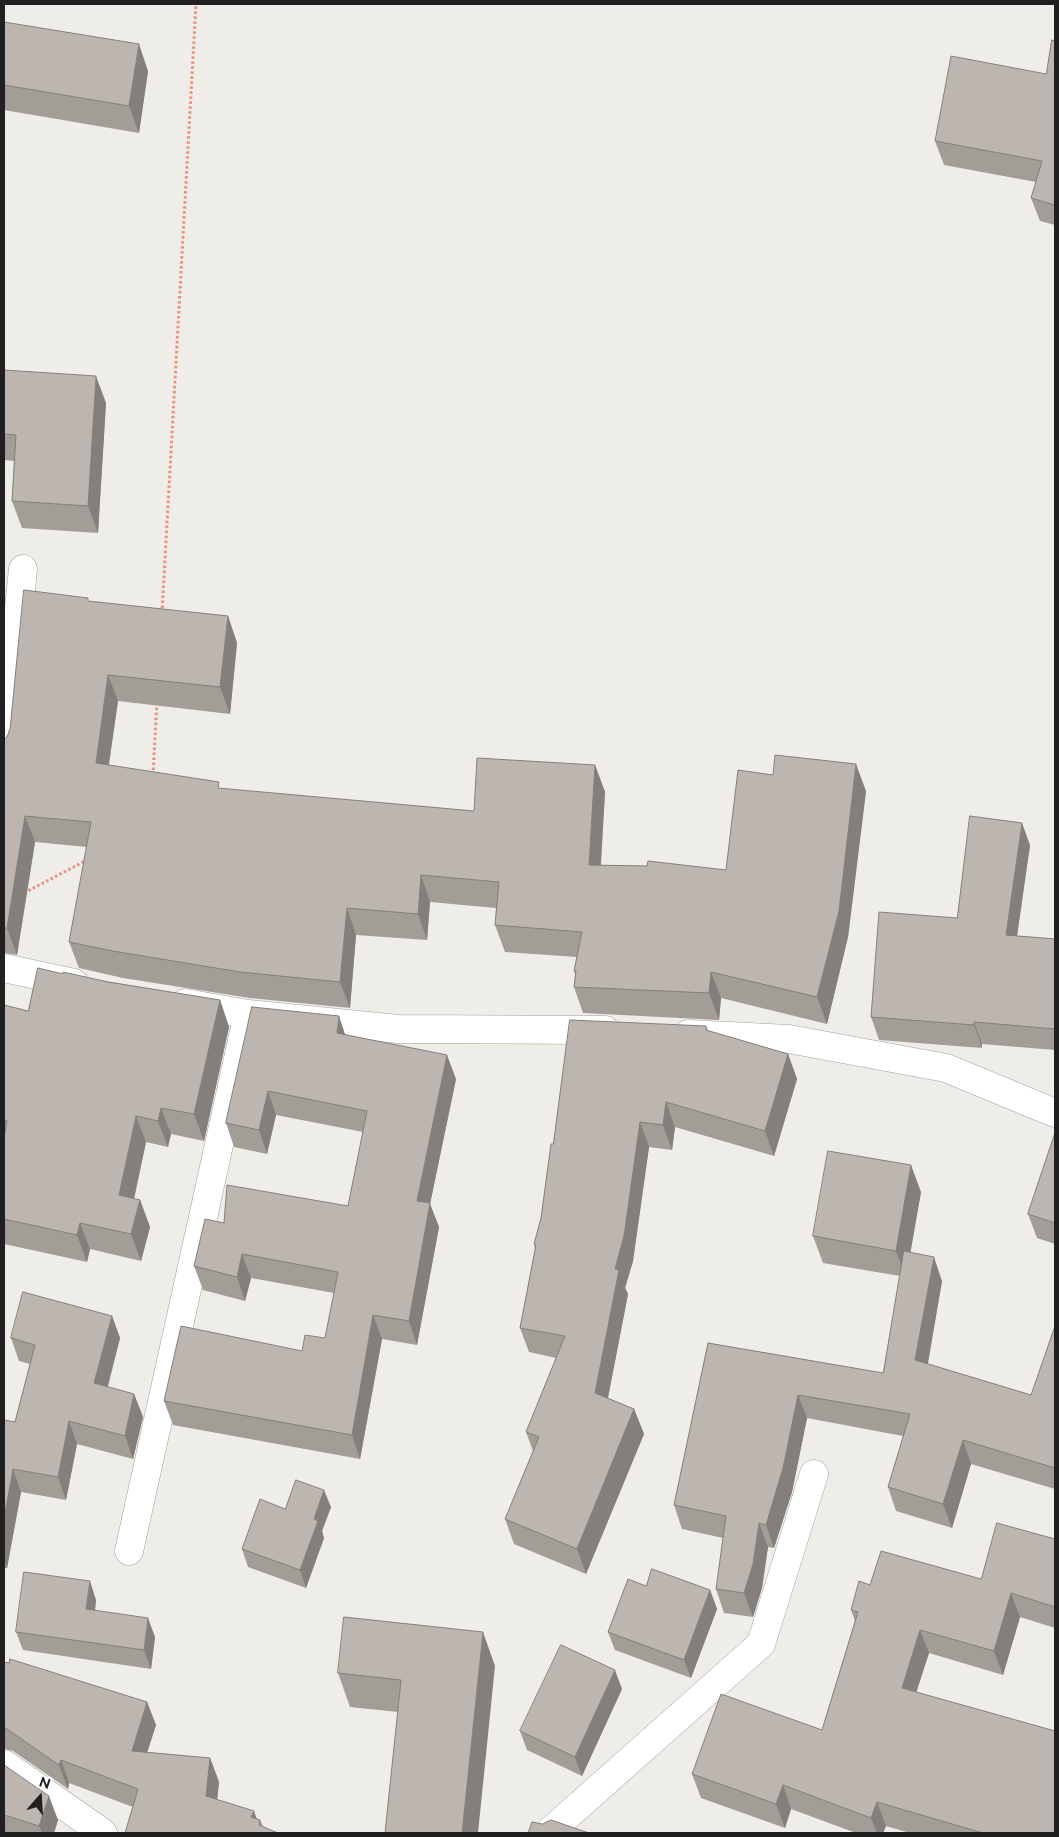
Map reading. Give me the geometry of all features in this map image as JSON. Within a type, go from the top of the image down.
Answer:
[{"type":"street","points":[[4,754],[23,568]]},
{"type":"street","points":[[4,968],[100,989]]},
{"type":"street","points":[[156,999],[248,1014],[398,1029],[630,1031]]},
{"type":"street","points":[[129,1551],[248,1014]]},
{"type":"street","points":[[660,1032],[789,1039],[946,1068],[1055,1113]]},
{"type":"street","points":[[548,1833],[761,1644],[814,1474]]},
{"type":"street","points":[[4,1764],[102,1833]]},
{"type":"path","points":[[162,616],[196,4]]},
{"type":"path","points":[[152,784],[157,695]]},
{"type":"path","points":[[21,895],[89,859]]},
{"type":"building","points":[[4,22],[139,44],[129,106],[4,85]]},
{"type":"building","points":[[1052,40],[1055,41],[1055,205],[1031,198],[1042,161],[935,141],[951,56],[1046,74]]},
{"type":"building","points":[[4,370],[96,376],[88,506],[12,501],[16,435],[4,434]]},
{"type":"building","points":[[24,590],[88,598],[88,601],[228,616],[220,687],[108,675],[96,763],[219,782],[218,788],[474,811],[477,758],[595,765],[589,865],[647,866],[648,861],[726,870],[738,770],[773,775],[775,755],[856,764],[839,911],[817,997],[711,972],[709,993],[574,987],[576,971],[574,971],[582,932],[495,925],[499,882],[421,875],[418,914],[347,908],[340,982],[240,972],[69,942],[91,822],[25,816],[7,928],[4,928],[4,739],[7,737],[10,729]]},
{"type":"building","points":[[970,816],[1022,823],[1006,935],[1055,939],[1055,1029],[974,1022],[974,1025],[871,1017],[879,912],[957,918]]},
{"type":"building","points":[[38,968],[108,982],[220,1000],[194,1114],[161,1108],[158,1121],[136,1116],[119,1195],[140,1200],[131,1234],[80,1223],[77,1235],[4,1219],[4,1137],[7,1121],[4,1120],[4,1005],[28,1011]]},
{"type":"building","points":[[252,1007],[339,1016],[337,1033],[447,1055],[417,1201],[430,1203],[409,1321],[373,1315],[352,1435],[164,1401],[181,1326],[302,1351],[305,1335],[325,1338],[338,1272],[242,1254],[237,1277],[194,1266],[205,1219],[224,1223],[227,1185],[348,1206],[367,1111],[268,1091],[259,1130],[226,1123]]},
{"type":"building","points":[[570,1020],[706,1026],[706,1030],[788,1054],[765,1131],[666,1102],[663,1125],[640,1122],[624,1236],[615,1269],[619,1270],[595,1393],[634,1409],[577,1549],[505,1519],[539,1437],[526,1432],[565,1336],[520,1328],[536,1245],[534,1244],[541,1218]]},
{"type":"building","points":[[1055,1133],[1055,1223],[1028,1214]]},
{"type":"building","points":[[828,1151],[911,1165],[896,1251],[813,1236]]},
{"type":"building","points":[[904,1251],[934,1257],[915,1360],[1031,1395],[1055,1326],[1055,1468],[963,1440],[943,1504],[888,1487],[910,1414],[798,1395],[783,1468],[766,1525],[759,1523],[753,1564],[744,1593],[716,1589],[726,1516],[674,1505],[708,1343],[883,1373]]},
{"type":"building","points":[[23,1292],[112,1316],[94,1383],[134,1394],[125,1436],[69,1421],[58,1477],[13,1469],[4,1519],[4,1420],[15,1422],[35,1345],[11,1338]]},
{"type":"building","points":[[296,1480],[324,1490],[314,1519],[318,1521],[300,1570],[242,1549],[260,1499],[285,1509]]},
{"type":"building","points":[[997,1523],[1055,1539],[1055,1607],[1011,1593],[994,1651],[920,1630],[902,1688],[1055,1731],[1055,1833],[983,1833],[877,1802],[871,1818],[783,1785],[776,1804],[692,1774],[721,1694],[822,1730],[858,1612],[851,1610],[859,1581],[870,1585],[881,1551],[981,1579]]},
{"type":"building","points":[[652,1569],[710,1590],[684,1660],[608,1632],[628,1579],[646,1586]]},
{"type":"building","points":[[24,1572],[90,1581],[86,1609],[148,1618],[144,1650],[16,1632]]},
{"type":"building","points":[[344,1617],[483,1632],[462,1833],[385,1833],[401,1680],[338,1673]]},
{"type":"building","points":[[561,1645],[615,1670],[575,1757],[520,1731]]},
{"type":"building","points":[[10,1659],[147,1702],[132,1751],[210,1758],[206,1796],[254,1811],[251,1817],[260,1820],[259,1825],[278,1833],[125,1833],[138,1789],[61,1760],[59,1765],[4,1727],[4,1662],[9,1663]]},
{"type":"building","points":[[4,1765],[49,1796],[39,1826],[4,1815]]},
{"type":"building","points":[[551,1820],[589,1833],[528,1833],[532,1822],[542,1824]]}]
